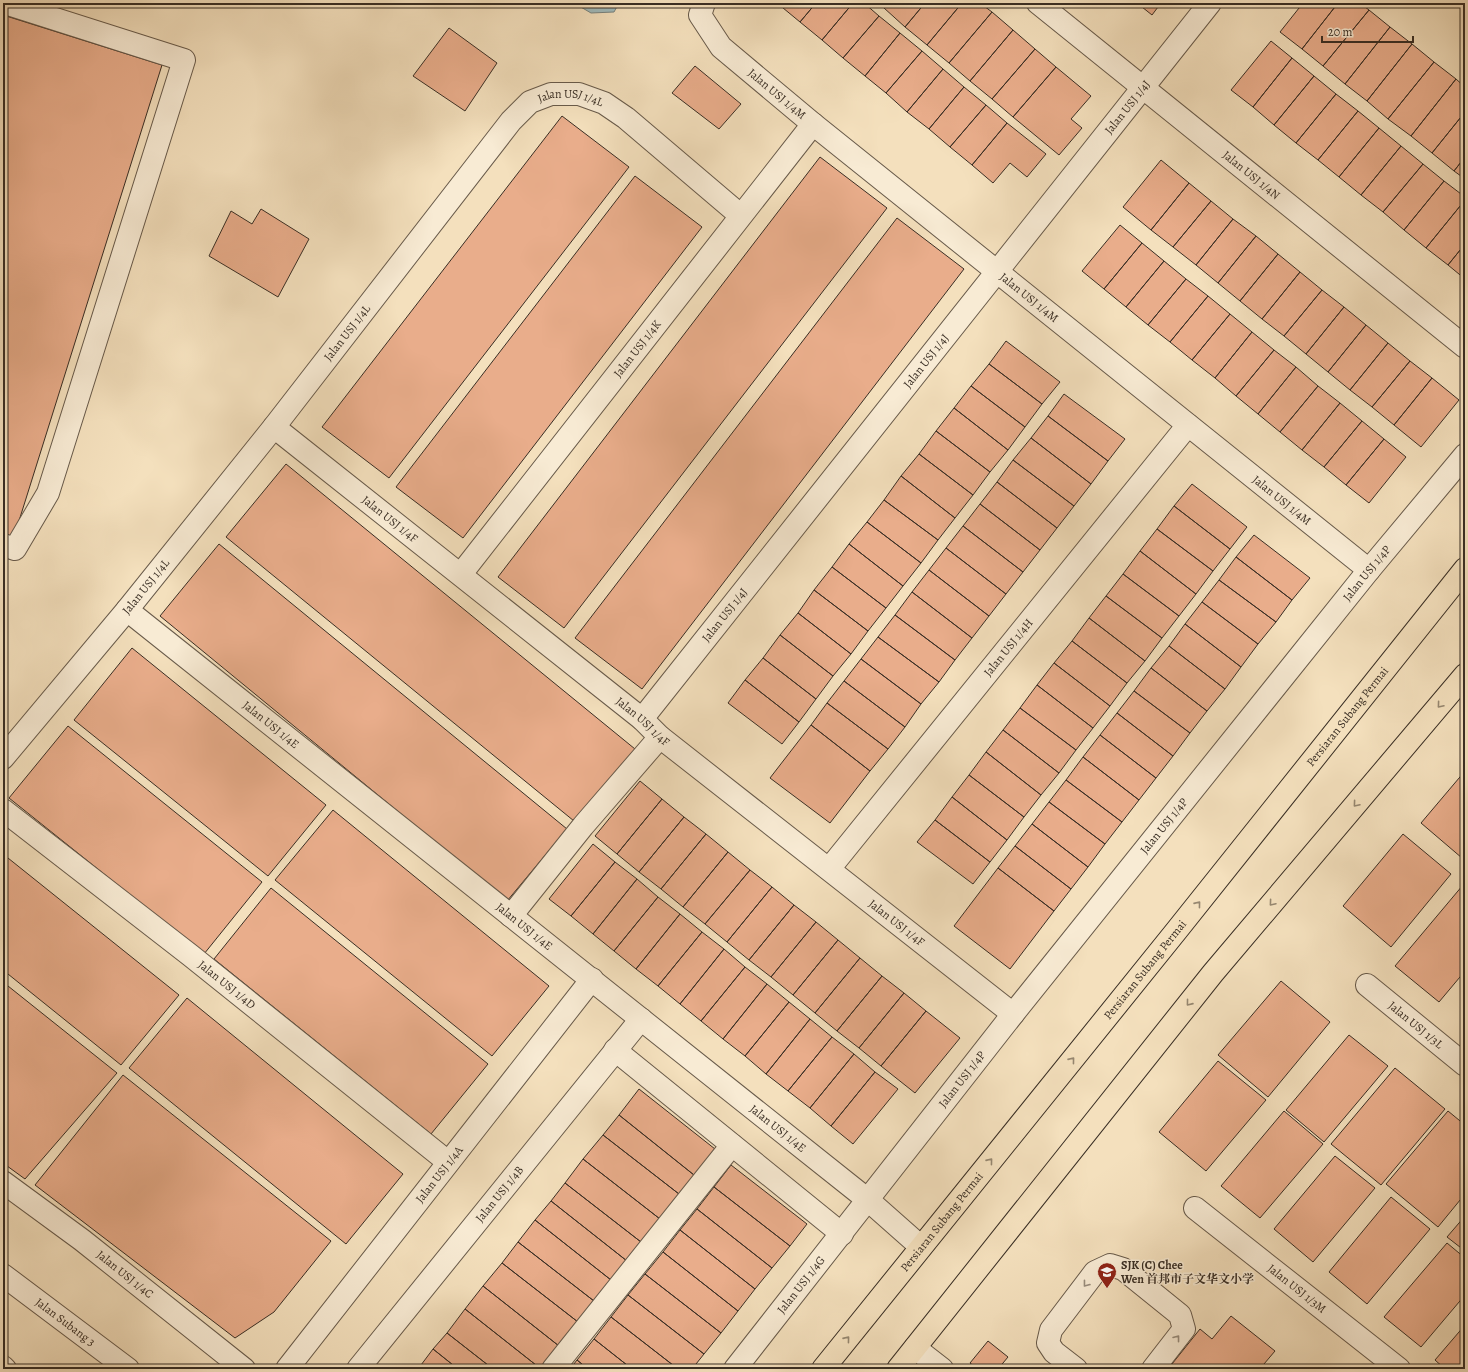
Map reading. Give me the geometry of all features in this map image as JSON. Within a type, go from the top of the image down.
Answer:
[{"type":"main road","name":"Persiaran Subang Permai","points":[[823,1369],[920,1246],[1177,930],[1465,569]]},
{"type":"main road","points":[[898,1369],[1213,973],[1465,675]]},
{"type":"street","points":[[5,3],[184,60],[48,493],[9,547]]},
{"type":"street","name":"Jalan USJ 1/4N","points":[[1038,3],[1465,347]]},
{"type":"street","name":"Jalan USJ 1/4J","points":[[642,719],[997,272],[1142,86],[1210,3]]},
{"type":"street","name":"Jalan USJ 1/4M","points":[[702,9],[721,47],[813,124],[1370,570]]},
{"type":"street","name":"Jalan USJ 1/4L","points":[[3,758],[127,610],[274,427],[506,128],[530,102],[551,94],[579,94],[604,103],[626,118],[740,215]]},
{"type":"street","name":"Jalan USJ 1/4K","points":[[461,574],[740,215],[813,124]]},
{"type":"street","name":"Jalan USJ 1/4H","points":[[829,869],[1188,425]]},
{"type":"street","name":"Jalan USJ 1/4F","points":[[274,427],[642,719],[660,737],[1013,1014]]},
{"type":"street","name":"Jalan USJ 1/4P","points":[[868,1200],[1013,1014],[1370,570],[1465,455]]},
{"type":"street","name":"Jalan USJ 1/4E","points":[[127,610],[868,1200],[920,1246]]},
{"type":"street","points":[[511,916],[583,826],[660,737]]},
{"type":"street","name":"Jalan USJ 1/4D","points":[[3,810],[190,955],[448,1162]]},
{"type":"street","name":"Jalan USJ 1/4A","points":[[287,1369],[592,979]]},
{"type":"street","name":"Jalan USJ 1/3L","points":[[1367,985],[1465,1065]]},
{"type":"street","name":"Jalan USJ 1/4B","points":[[358,1369],[641,1018]]},
{"type":"street","points":[[615,1050],[842,1234]]},
{"type":"street","points":[[553,1369],[732,1145]]},
{"type":"street","name":"Jalan USJ 1/4C","points":[[3,1182],[82,1240],[244,1369]]},
{"type":"street","name":"Jalan USJ 1/4G","points":[[734,1369],[868,1200]]},
{"type":"street","name":"Jalan USJ 1/3M","points":[[1196,1208],[1399,1369]]},
{"type":"street","points":[[1076,1369],[1054,1352],[1048,1343],[1051,1330],[1095,1272],[1110,1265],[1123,1269],[1180,1315],[1184,1329],[1153,1369]]},
{"type":"street","name":"Jalan Subang 3","points":[[3,1275],[128,1369]]},
{"type":"street","points":[[914,1348],[942,1369]]},
{"type":"water","points":[[574,3],[619,3],[614,12],[591,13]]},
{"type":"building","points":[[777,3],[816,3],[800,22]]},
{"type":"building","points":[[816,3],[853,3],[822,40],[800,22]]},
{"type":"building","points":[[853,3],[864,3],[879,16],[843,58],[822,40]]},
{"type":"building","points":[[878,3],[889,3],[884,8]]},
{"type":"building","points":[[889,3],[925,3],[905,27],[884,8]]},
{"type":"building","points":[[925,3],[962,3],[927,45],[905,27]]},
{"type":"building","points":[[962,3],[980,3],[992,12],[949,63],[927,45]]},
{"type":"building","points":[[1137,3],[1161,3],[1152,15]]},
{"type":"building","points":[[1303,3],[1338,3],[1302,49],[1280,32]]},
{"type":"building","points":[[1338,3],[1360,3],[1369,10],[1323,66],[1302,49]]},
{"type":"building","points":[[1369,10],[1390,27],[1345,84],[1323,66]]},
{"type":"building","points":[[992,12],[1013,30],[970,81],[949,63]]},
{"type":"building","points":[[3,15],[162,65],[13,540],[3,537]]},
{"type":"building","points":[[879,16],[900,33],[865,76],[843,58]]},
{"type":"building","points":[[1390,27],[1412,44],[1367,101],[1345,84]]},
{"type":"building","points":[[449,28],[497,63],[465,111],[413,76]]},
{"type":"building","points":[[1013,30],[1035,49],[992,99],[970,81]]},
{"type":"building","points":[[900,33],[922,51],[886,93],[865,76]]},
{"type":"building","points":[[1271,41],[1292,58],[1253,107],[1231,90]]},
{"type":"building","points":[[1412,44],[1434,62],[1388,119],[1367,101]]},
{"type":"building","points":[[1035,49],[1056,67],[1013,117],[992,99]]},
{"type":"building","points":[[922,51],[943,69],[907,112],[886,93]]},
{"type":"building","points":[[1292,58],[1314,76],[1274,125],[1253,107]]},
{"type":"building","points":[[1434,62],[1456,79],[1411,136],[1388,119]]},
{"type":"building","points":[[695,66],[741,104],[719,129],[672,93]]},
{"type":"building","points":[[1056,67],[1091,96],[1071,119],[1082,128],[1059,155],[1013,117]]},
{"type":"building","points":[[943,69],[964,87],[929,129],[907,112]]},
{"type":"building","points":[[1314,76],[1336,94],[1296,143],[1274,125]]},
{"type":"building","points":[[1456,79],[1465,87],[1465,112],[1432,153],[1411,136]]},
{"type":"building","points":[[964,87],[986,105],[950,147],[929,129]]},
{"type":"building","points":[[1336,94],[1358,111],[1318,160],[1296,143]]},
{"type":"building","points":[[986,105],[1007,123],[972,165],[950,147]]},
{"type":"building","points":[[1358,111],[1379,128],[1339,177],[1318,160]]},
{"type":"building","points":[[1465,112],[1465,157],[1454,171],[1432,153]]},
{"type":"building","points":[[562,116],[629,167],[389,478],[322,427]]},
{"type":"building","points":[[1007,123],[1046,154],[1027,177],[1010,163],[993,183],[972,165]]},
{"type":"building","points":[[1379,128],[1401,146],[1361,195],[1339,177]]},
{"type":"building","points":[[1401,146],[1423,164],[1383,212],[1361,195]]},
{"type":"building","points":[[820,157],[887,208],[564,628],[498,577]]},
{"type":"building","points":[[1465,157],[1465,179],[1454,171]]},
{"type":"building","points":[[1161,160],[1189,183],[1151,230],[1123,207]]},
{"type":"building","points":[[1423,164],[1444,181],[1404,230],[1383,212]]},
{"type":"building","points":[[635,176],[702,227],[463,538],[396,487]]},
{"type":"building","points":[[1444,181],[1465,197],[1465,200],[1426,248],[1404,230]]},
{"type":"building","points":[[1189,183],[1211,201],[1173,247],[1151,230]]},
{"type":"building","points":[[1465,200],[1465,244],[1448,265],[1426,248]]},
{"type":"building","points":[[1211,201],[1233,219],[1196,265],[1173,247]]},
{"type":"building","points":[[261,209],[309,239],[278,297],[209,256],[231,211],[252,224]]},
{"type":"building","points":[[897,218],[964,269],[642,689],[575,638]]},
{"type":"building","points":[[1233,219],[1256,236],[1218,283],[1196,265]]},
{"type":"building","points":[[1120,225],[1142,243],[1104,289],[1082,271]]},
{"type":"building","points":[[1256,236],[1278,254],[1240,301],[1218,283]]},
{"type":"building","points":[[1142,243],[1164,261],[1126,307],[1104,289]]},
{"type":"building","points":[[1465,244],[1465,279],[1448,265]]},
{"type":"building","points":[[1278,254],[1300,272],[1262,319],[1240,301]]},
{"type":"building","points":[[1164,261],[1186,279],[1148,325],[1126,307]]},
{"type":"building","points":[[1300,272],[1322,290],[1284,336],[1262,319]]},
{"type":"building","points":[[1186,279],[1208,296],[1170,342],[1148,325]]},
{"type":"building","points":[[1322,290],[1344,307],[1306,354],[1284,336]]},
{"type":"building","points":[[1208,296],[1230,314],[1192,360],[1170,342]]},
{"type":"building","points":[[1344,307],[1366,325],[1328,372],[1306,354]]},
{"type":"building","points":[[1230,314],[1252,332],[1215,378],[1192,360]]},
{"type":"building","points":[[1366,325],[1388,343],[1350,390],[1328,372]]},
{"type":"building","points":[[1252,332],[1274,350],[1236,396],[1215,378]]},
{"type":"building","points":[[1006,341],[1060,382],[1042,404],[989,364]]},
{"type":"building","points":[[1388,343],[1410,361],[1372,407],[1350,390]]},
{"type":"building","points":[[1274,350],[1296,367],[1258,414],[1236,396]]},
{"type":"building","points":[[1410,361],[1432,378],[1394,425],[1372,407]]},
{"type":"building","points":[[989,364],[1042,404],[1025,427],[971,386]]},
{"type":"building","points":[[1296,367],[1318,386],[1280,432],[1258,414]]},
{"type":"building","points":[[1432,378],[1459,400],[1421,447],[1394,425]]},
{"type":"building","points":[[971,386],[1025,427],[1008,450],[954,408]]},
{"type":"building","points":[[1318,386],[1340,403],[1302,450],[1280,432]]},
{"type":"building","points":[[1064,394],[1125,439],[1108,461],[1048,416]]},
{"type":"building","points":[[1340,403],[1362,421],[1324,467],[1302,450]]},
{"type":"building","points":[[954,408],[1008,450],[990,472],[936,431]]},
{"type":"building","points":[[1048,416],[1108,461],[1091,484],[1031,438]]},
{"type":"building","points":[[1362,421],[1384,439],[1346,485],[1324,467]]},
{"type":"building","points":[[936,431],[990,472],[973,495],[919,454]]},
{"type":"building","points":[[1031,438],[1091,484],[1074,506],[1013,460]]},
{"type":"building","points":[[1384,439],[1406,457],[1369,503],[1346,485]]},
{"type":"building","points":[[919,454],[973,495],[955,518],[901,476]]},
{"type":"building","points":[[1013,460],[1074,506],[1057,528],[997,482]]},
{"type":"building","points":[[286,464],[635,749],[574,821],[226,537]]},
{"type":"building","points":[[901,476],[955,518],[938,540],[884,500]]},
{"type":"building","points":[[997,482],[1057,528],[1040,550],[980,504]]},
{"type":"building","points":[[1192,484],[1247,527],[1230,549],[1174,506]]},
{"type":"building","points":[[884,500],[938,540],[921,563],[867,522]]},
{"type":"building","points":[[980,504],[1040,550],[1023,572],[963,526]]},
{"type":"building","points":[[1174,506],[1230,549],[1213,571],[1157,529]]},
{"type":"building","points":[[867,522],[921,563],[903,586],[849,544]]},
{"type":"building","points":[[963,526],[1023,572],[1006,594],[946,548]]},
{"type":"building","points":[[1157,529],[1213,571],[1196,594],[1140,551]]},
{"type":"building","points":[[1254,535],[1310,578],[1292,600],[1236,557]]},
{"type":"building","points":[[219,544],[567,829],[507,901],[160,616]]},
{"type":"building","points":[[849,544],[903,586],[886,608],[832,567]]},
{"type":"building","points":[[946,548],[1006,594],[989,616],[929,570]]},
{"type":"building","points":[[1140,551],[1196,594],[1179,616],[1123,574]]},
{"type":"building","points":[[1236,557],[1292,600],[1276,622],[1219,580]]},
{"type":"building","points":[[832,567],[886,608],[868,631],[814,590]]},
{"type":"building","points":[[929,570],[989,616],[972,638],[912,592]]},
{"type":"building","points":[[1123,574],[1179,616],[1162,638],[1106,596]]},
{"type":"building","points":[[1219,580],[1276,622],[1258,644],[1202,602]]},
{"type":"building","points":[[814,590],[868,631],[851,654],[798,613]]},
{"type":"building","points":[[912,592],[972,638],[955,660],[895,615]]},
{"type":"building","points":[[1106,596],[1162,638],[1145,661],[1089,618]]},
{"type":"building","points":[[1202,602],[1258,644],[1241,667],[1185,624]]},
{"type":"building","points":[[798,613],[851,654],[833,676],[780,635]]},
{"type":"building","points":[[895,615],[955,660],[939,682],[878,637]]},
{"type":"building","points":[[1089,618],[1145,661],[1127,683],[1072,641]]},
{"type":"building","points":[[1185,624],[1241,667],[1225,689],[1169,646]]},
{"type":"building","points":[[780,635],[833,676],[816,699],[763,658]]},
{"type":"building","points":[[878,637],[939,682],[921,704],[861,659]]},
{"type":"building","points":[[1072,641],[1127,683],[1110,706],[1054,663]]},
{"type":"building","points":[[1169,646],[1225,689],[1207,711],[1151,668]]},
{"type":"building","points":[[132,648],[326,805],[268,876],[74,720]]},
{"type":"building","points":[[763,658],[816,699],[799,722],[745,680]]},
{"type":"building","points":[[861,659],[921,704],[905,727],[844,681]]},
{"type":"building","points":[[1054,663],[1110,706],[1093,728],[1037,685]]},
{"type":"building","points":[[1151,668],[1207,711],[1190,733],[1134,691]]},
{"type":"building","points":[[745,680],[799,722],[782,744],[728,703]]},
{"type":"building","points":[[844,681],[905,727],[888,749],[827,703]]},
{"type":"building","points":[[1037,685],[1093,728],[1076,750],[1020,708]]},
{"type":"building","points":[[1134,691],[1190,733],[1173,756],[1117,713]]},
{"type":"building","points":[[827,703],[888,749],[870,771],[811,725]]},
{"type":"building","points":[[1020,708],[1076,750],[1059,773],[1003,730]]},
{"type":"building","points":[[1117,713],[1173,756],[1156,778],[1100,735]]},
{"type":"building","points":[[811,725],[870,771],[830,823],[770,778]]},
{"type":"building","points":[[68,726],[262,882],[204,954],[9,798]]},
{"type":"building","points":[[1003,730],[1059,773],[1041,795],[986,752]]},
{"type":"building","points":[[1100,735],[1156,778],[1139,800],[1083,757]]},
{"type":"building","points":[[986,752],[1041,795],[1024,817],[969,775]]},
{"type":"building","points":[[1083,757],[1139,800],[1122,822],[1066,780]]},
{"type":"building","points":[[1465,771],[1465,855],[1462,858],[1421,823]]},
{"type":"building","points":[[969,775],[1024,817],[1007,840],[952,797]]},
{"type":"building","points":[[1066,780],[1122,822],[1105,844],[1049,802]]},
{"type":"building","points":[[640,781],[662,799],[617,854],[595,836]]},
{"type":"building","points":[[952,797],[1007,840],[990,862],[935,820]]},
{"type":"building","points":[[662,799],[684,817],[639,872],[617,854]]},
{"type":"building","points":[[1049,802],[1105,844],[1088,867],[1032,824]]},
{"type":"building","points":[[333,810],[549,986],[492,1056],[275,880]]},
{"type":"building","points":[[684,817],[706,834],[661,889],[639,872]]},
{"type":"building","points":[[935,820],[990,862],[973,884],[917,842]]},
{"type":"building","points":[[1032,824],[1088,867],[1071,889],[1015,846]]},
{"type":"building","points":[[706,834],[728,852],[683,907],[661,889]]},
{"type":"building","points":[[1403,834],[1451,874],[1391,947],[1343,906]]},
{"type":"building","points":[[593,844],[615,862],[571,916],[549,899]]},
{"type":"building","points":[[1015,846],[1071,889],[1054,911],[998,868]]},
{"type":"building","points":[[728,852],[750,870],[705,924],[683,907]]},
{"type":"building","points":[[3,854],[179,995],[121,1065],[3,970]]},
{"type":"building","points":[[615,862],[637,879],[593,934],[571,916]]},
{"type":"building","points":[[998,868],[1054,911],[1010,969],[954,926]]},
{"type":"building","points":[[750,870],[772,887],[727,942],[705,924]]},
{"type":"building","points":[[637,879],[658,897],[614,951],[593,934]]},
{"type":"building","points":[[1463,885],[1465,886],[1465,971],[1439,1002],[1395,966]]},
{"type":"building","points":[[772,887],[794,905],[749,960],[727,942]]},
{"type":"building","points":[[271,888],[488,1064],[431,1134],[214,959]]},
{"type":"building","points":[[658,897],[680,914],[636,969],[614,951]]},
{"type":"building","points":[[794,905],[816,922],[771,977],[749,960]]},
{"type":"building","points":[[680,914],[702,932],[658,986],[636,969]]},
{"type":"building","points":[[816,922],[838,940],[793,995],[771,977]]},
{"type":"building","points":[[702,932],[724,949],[680,1004],[658,986]]},
{"type":"building","points":[[838,940],[860,958],[815,1013],[793,995]]},
{"type":"building","points":[[724,949],[745,967],[701,1021],[680,1004]]},
{"type":"building","points":[[860,958],[882,976],[837,1031],[815,1013]]},
{"type":"building","points":[[745,967],[767,984],[723,1039],[701,1021]]},
{"type":"building","points":[[882,976],[904,993],[859,1048],[837,1031]]},
{"type":"building","points":[[1281,981],[1330,1022],[1268,1097],[1218,1055]]},
{"type":"building","points":[[3,982],[117,1073],[25,1179],[3,1163]]},
{"type":"building","points":[[767,984],[789,1002],[745,1056],[723,1039]]},
{"type":"building","points":[[904,993],[926,1011],[881,1066],[859,1048]]},
{"type":"building","points":[[187,998],[403,1174],[346,1244],[129,1068]]},
{"type":"building","points":[[789,1002],[810,1019],[766,1074],[745,1056]]},
{"type":"building","points":[[926,1011],[960,1038],[915,1093],[881,1066]]},
{"type":"building","points":[[810,1019],[832,1037],[788,1091],[766,1074]]},
{"type":"building","points":[[1349,1035],[1388,1066],[1324,1142],[1286,1110]]},
{"type":"building","points":[[832,1037],[854,1054],[810,1108],[788,1091]]},
{"type":"building","points":[[854,1054],[875,1072],[831,1126],[810,1108]]},
{"type":"building","points":[[1218,1061],[1266,1100],[1206,1171],[1159,1132]]},
{"type":"building","points":[[1395,1068],[1445,1109],[1381,1185],[1331,1144]]},
{"type":"building","points":[[875,1072],[898,1089],[853,1144],[831,1126]]},
{"type":"building","points":[[123,1075],[331,1241],[274,1312],[235,1338],[35,1185]]},
{"type":"building","points":[[639,1089],[715,1149],[694,1175],[619,1115]]},
{"type":"building","points":[[1284,1111],[1323,1144],[1260,1218],[1221,1186]]},
{"type":"building","points":[[1448,1111],[1465,1125],[1465,1194],[1438,1227],[1386,1184]]},
{"type":"building","points":[[619,1115],[694,1175],[679,1194],[603,1135]]},
{"type":"building","points":[[603,1135],[679,1194],[660,1219],[583,1159]]},
{"type":"building","points":[[1335,1156],[1375,1188],[1313,1262],[1274,1229]]},
{"type":"building","points":[[583,1159],[660,1219],[641,1242],[565,1183]]},
{"type":"building","points":[[731,1165],[807,1224],[790,1246],[714,1187]]},
{"type":"building","points":[[565,1183],[641,1242],[627,1261],[551,1201]]},
{"type":"building","points":[[714,1187],[790,1246],[772,1268],[697,1209]]},
{"type":"building","points":[[1391,1197],[1430,1229],[1367,1304],[1329,1272]]},
{"type":"building","points":[[551,1201],[627,1261],[611,1280],[535,1220]]},
{"type":"building","points":[[697,1209],[772,1268],[755,1289],[680,1230]]},
{"type":"building","points":[[1465,1216],[1465,1251],[1447,1237]]},
{"type":"building","points":[[535,1220],[611,1280],[594,1301],[518,1242]]},
{"type":"building","points":[[680,1230],[755,1289],[738,1311],[663,1252]]},
{"type":"building","points":[[518,1242],[594,1301],[578,1322],[502,1263]]},
{"type":"building","points":[[1447,1243],[1465,1258],[1465,1295],[1421,1347],[1384,1317]]},
{"type":"building","points":[[663,1252],[738,1311],[721,1333],[645,1274]]},
{"type":"building","points":[[502,1263],[578,1322],[559,1346],[483,1286]]},
{"type":"building","points":[[645,1274],[721,1333],[704,1354],[628,1295]]},
{"type":"building","points":[[483,1286],[559,1346],[541,1369],[465,1309]]},
{"type":"building","points":[[628,1295],[704,1354],[692,1369],[678,1369],[611,1317]]},
{"type":"building","points":[[465,1309],[541,1369],[493,1369],[447,1333]]},
{"type":"building","points":[[1231,1316],[1275,1351],[1264,1364],[1270,1369],[1168,1369],[1200,1329],[1212,1339]]},
{"type":"building","points":[[611,1317],[678,1369],[632,1369],[594,1339]]},
{"type":"building","points":[[1465,1325],[1465,1369],[1445,1369],[1435,1360]]},
{"type":"building","points":[[447,1333],[493,1369],[458,1369],[433,1349]]},
{"type":"building","points":[[594,1339],[632,1369],[588,1369],[577,1360]]},
{"type":"building","points":[[988,1341],[1008,1357],[998,1369],[978,1369],[970,1363]]},
{"type":"building","points":[[433,1349],[458,1369],[418,1369]]},
{"type":"building","points":[[577,1360],[588,1369],[570,1369]]},
{"type":"place","name":"SJK (C) Chee Wen 首邦市子文华文小学","points":[[1107,1289]]}]
